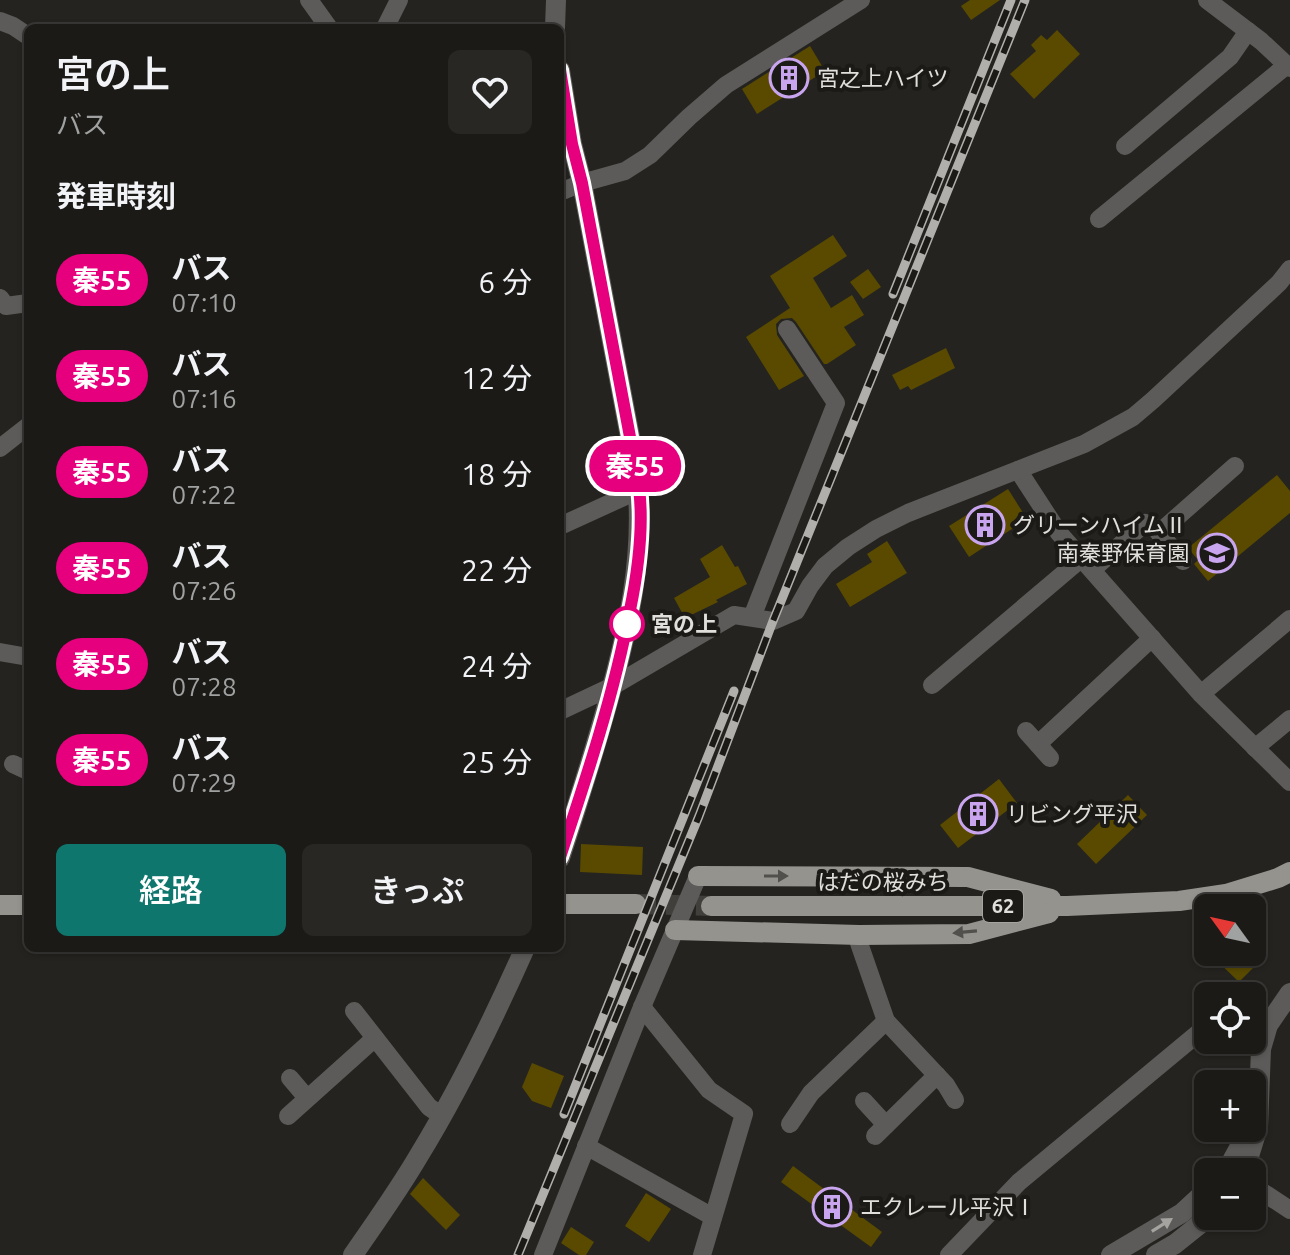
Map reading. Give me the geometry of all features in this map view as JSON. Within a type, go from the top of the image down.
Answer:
[{"type":"main road","name":"はだの桜みち","points":[[711,906],[1067,906],[1179,901],[1226,894],[1290,872]]},
{"type":"main road","points":[[698,876],[968,877],[1040,895],[1067,906]]},
{"type":"main road","points":[[564,904],[636,904]]},
{"type":"main road","points":[[0,905],[24,905]]},
{"type":"main road","points":[[675,930],[859,935],[969,934],[1067,906]]},
{"type":"street","points":[[309,0],[326,24]]},
{"type":"street","points":[[387,24],[399,0]]},
{"type":"street","points":[[555,24],[556,0]]},
{"type":"street","points":[[564,190],[625,171],[650,155],[726,85],[861,0]]},
{"type":"street","points":[[1099,219],[1150,188],[1220,131],[1288,66],[1207,0]]},
{"type":"street","points":[[0,3],[14,28]]},
{"type":"street","points":[[1125,146],[1149,115],[1230,57],[1248,31]]},
{"type":"street","points":[[564,117],[566,140],[582,183],[639,490],[640,528],[636,578],[613,686],[564,846]]},
{"type":"street","points":[[564,709],[613,686],[734,615],[773,621],[796,611],[825,566],[876,529],[908,513],[1084,444],[1133,417],[1279,283],[1290,269]]},
{"type":"street","points":[[0,298],[6,306],[24,304]]},
{"type":"street","points":[[752,617],[836,403],[787,329]]},
{"type":"street","points":[[0,448],[24,429]]},
{"type":"street","points":[[1159,533],[1223,469]]},
{"type":"street","points":[[1018,470],[1059,533],[1201,694],[1290,782]]},
{"type":"street","points":[[564,524],[639,490]]},
{"type":"street","points":[[932,685],[996,620],[1087,564],[1145,523],[1156,529],[1183,561]]},
{"type":"street","points":[[1201,694],[1290,619]]},
{"type":"street","points":[[1038,744],[1097,700],[1152,638]]},
{"type":"street","points":[[0,652],[24,656]]},
{"type":"street","points":[[1255,748],[1290,719]]},
{"type":"street","points":[[549,1253],[586,1146],[698,876]]},
{"type":"street","points":[[859,935],[886,1021],[946,1085],[955,1100]]},
{"type":"street","points":[[353,1255],[442,1116],[471,1063],[523,952]]},
{"type":"street","points":[[1266,1018],[1290,993]]},
{"type":"street","points":[[642,1007],[709,1090],[744,1114],[702,1255]]},
{"type":"street","points":[[354,1011],[429,1107],[442,1116]]},
{"type":"street","points":[[790,1124],[811,1093],[886,1021]]},
{"type":"street","points":[[949,1255],[1019,1182],[1194,1037]]},
{"type":"street","points":[[288,1116],[375,1038]]},
{"type":"street","points":[[864,1101],[880,1130],[937,1075]]},
{"type":"street","points":[[290,1078],[307,1098]]},
{"type":"street","points":[[586,1146],[713,1217]]},
{"type":"street","points":[[1266,1194],[1290,1210]]},
{"type":"street","points":[[1111,1255],[1182,1213],[1194,1202]]},
{"type":"street","points":[[1156,1255],[1194,1229]]},
{"type":"building","points":[[970,0],[1000,0],[971,20],[961,6]]},
{"type":"building","points":[[1057,30],[1080,54],[1034,99],[1010,74],[1036,51],[1031,45],[1041,35],[1047,40]]},
{"type":"building","name":"宮之上ハイツ","points":[[810,46],[825,71],[757,114],[742,89]]},
{"type":"building","points":[[833,235],[847,256],[813,278],[831,308],[852,295],[864,315],[844,327],[856,345],[824,364],[796,322],[792,318],[781,319],[776,324],[777,335],[804,376],[779,390],[746,337],[790,308],[770,276]]},
{"type":"building","points":[[868,269],[881,287],[863,299],[850,282]]},
{"type":"building","points":[[946,348],[955,368],[911,390],[908,386],[900,390],[892,375]]},
{"type":"building","points":[[1277,475],[1290,491],[1290,513],[1208,581],[1194,564],[1198,560],[1188,548]]},
{"type":"building","name":"グリーンハイムⅡ","points":[[1008,489],[1027,519],[969,557],[949,526]]},
{"type":"building","points":[[887,541],[907,573],[850,607],[836,584],[872,562],[867,554]]},
{"type":"building","points":[[722,545],[747,584],[685,618],[674,598],[710,577],[700,559]]},
{"type":"building","name":"リビング平沢","points":[[999,779],[1017,803],[958,848],[940,825]]},
{"type":"building","points":[[1128,795],[1147,815],[1096,864],[1077,844]]},
{"type":"building","points":[[581,844],[643,847],[642,875],[580,872]]},
{"type":"building","points":[[1222,966],[1255,966],[1239,982]]},
{"type":"building","points":[[532,1063],[564,1076],[551,1108],[532,1101],[522,1087]]},
{"type":"building","name":"エクレール平沢Ⅰ","points":[[793,1166],[882,1232],[871,1247],[781,1182]]},
{"type":"building","points":[[423,1178],[460,1215],[446,1230],[410,1194]]},
{"type":"building","points":[[646,1193],[671,1209],[649,1242],[625,1226]]},
{"type":"building","points":[[571,1227],[594,1242],[586,1255],[579,1255],[561,1243]]},
{"type":"tunnel","points":[[636,904],[711,906]]},
{"type":"railway","points":[[893,294],[1011,0]]},
{"type":"railway","points":[[518,1255],[699,816],[773,621],[1025,0]]},
{"type":"railway","points":[[564,1114],[734,691]]},
{"type":"bus line","name":"秦55","points":[[564,95],[634,458],[640,528],[636,578],[625,639],[564,845]]},
{"type":"place","name":"宮之上ハイツ","points":[[789,78]]},
{"type":"place","name":"グリーンハイムⅡ","points":[[985,525]]},
{"type":"place","name":"南秦野保育園","points":[[1217,553]]},
{"type":"place","name":"宮の上","points":[[627,624]]},
{"type":"place","name":"リビング平沢","points":[[978,814]]},
{"type":"place","name":"エクレール平沢Ⅰ","points":[[832,1207]]}]
